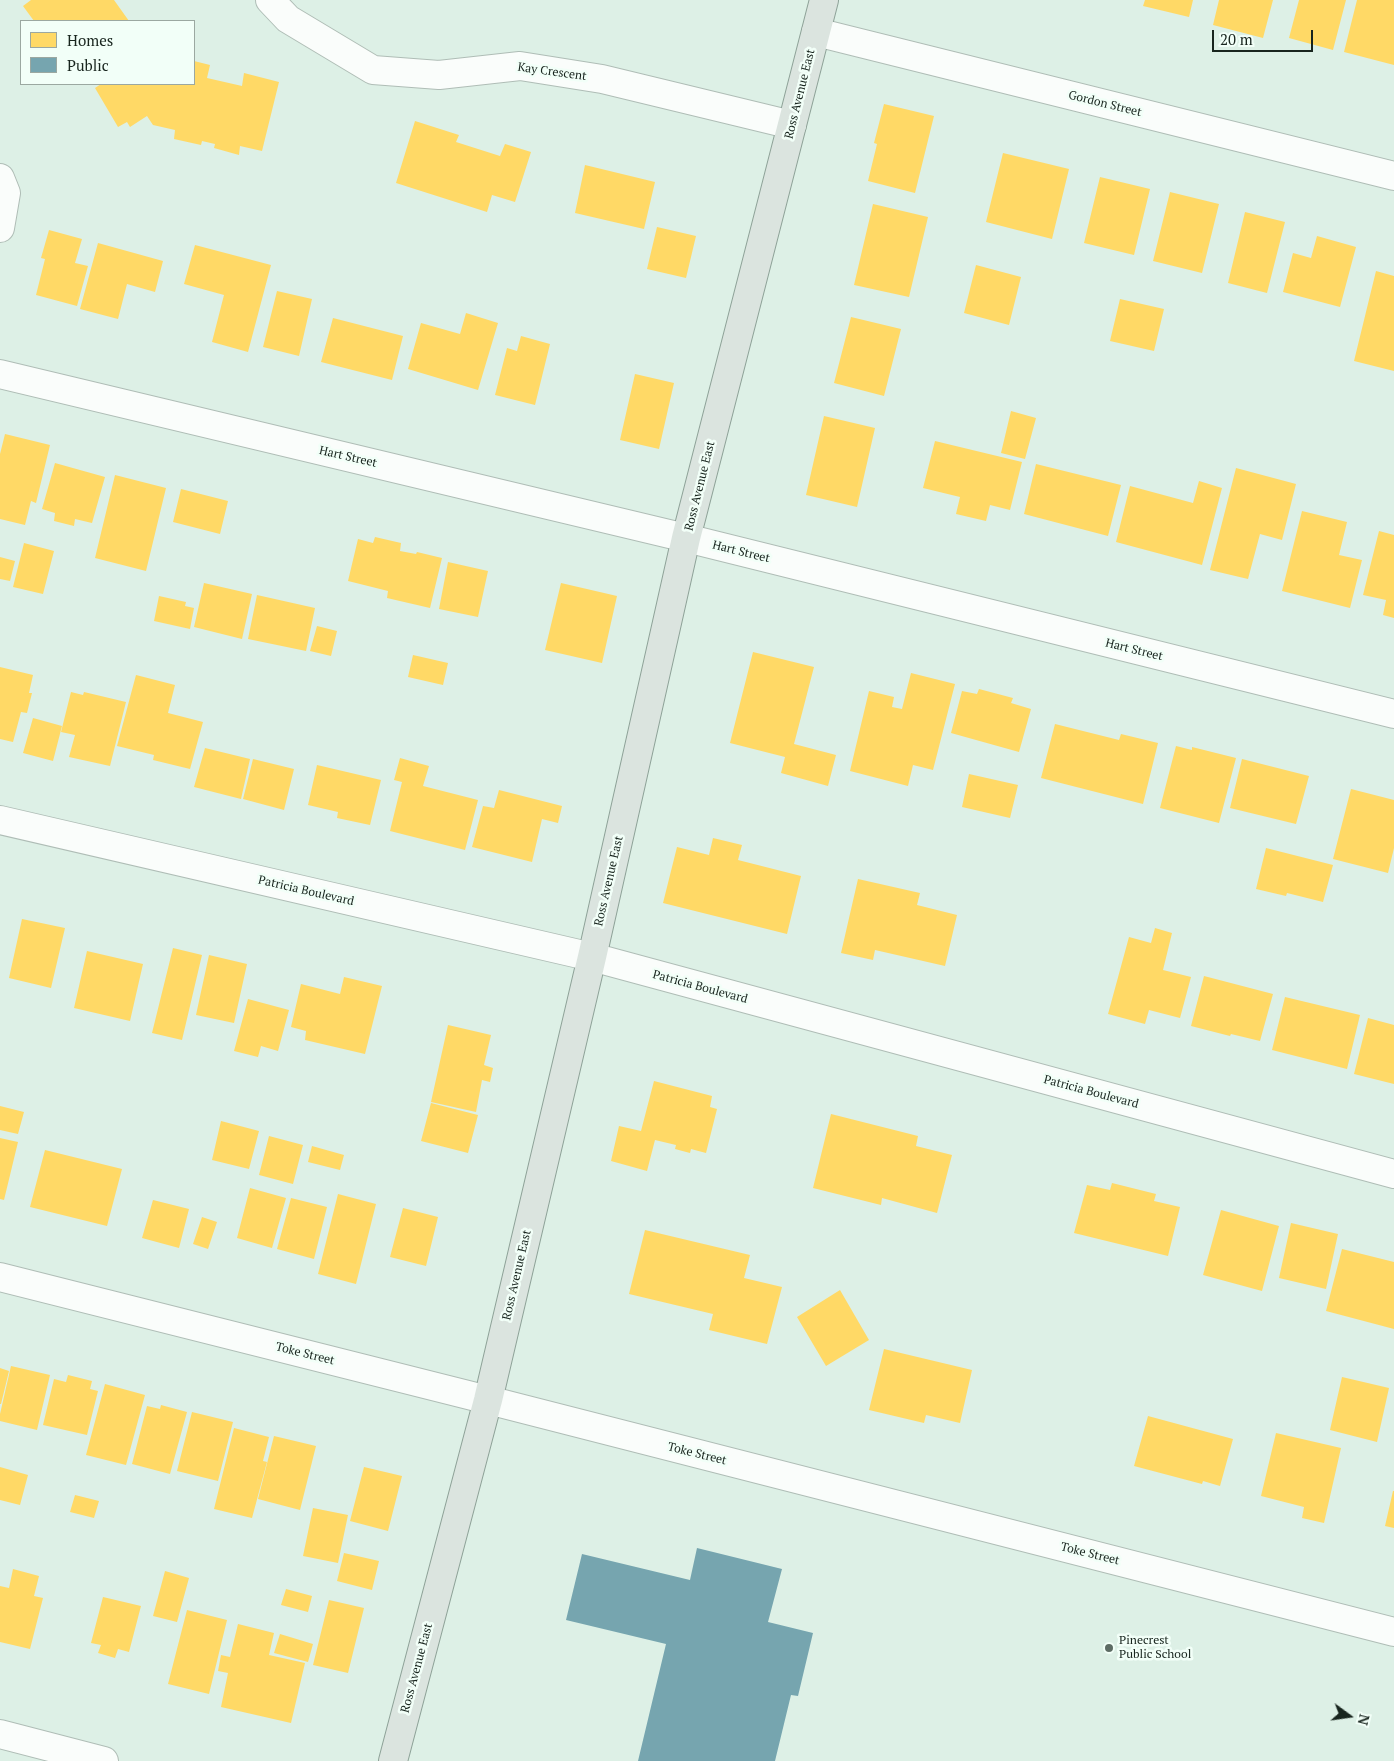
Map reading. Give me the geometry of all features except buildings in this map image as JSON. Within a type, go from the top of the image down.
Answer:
[{"type":"main road","name":"Ross Avenue East","points":[[393,1761],[488,1400],[592,957],[686,538],[824,0]]},
{"type":"street","name":"Kay Crescent","points":[[270,0],[288,19],[373,70],[439,75],[520,66],[602,79],[792,125]]},
{"type":"street","name":"Gordon Street","points":[[816,32],[1394,176]]},
{"type":"street","points":[[0,178],[6,193],[0,228]]},
{"type":"street","name":"Hart Street","points":[[0,374],[686,538],[1394,714]]},
{"type":"street","name":"Patricia Boulevard","points":[[0,820],[592,957],[1394,1174]]},
{"type":"street","name":"Toke Street","points":[[0,1277],[1394,1632]]},
{"type":"street","points":[[0,1734],[104,1761]]},
{"type":"place","name":"Pinecrest Public School","points":[[1109,1648]]}]
